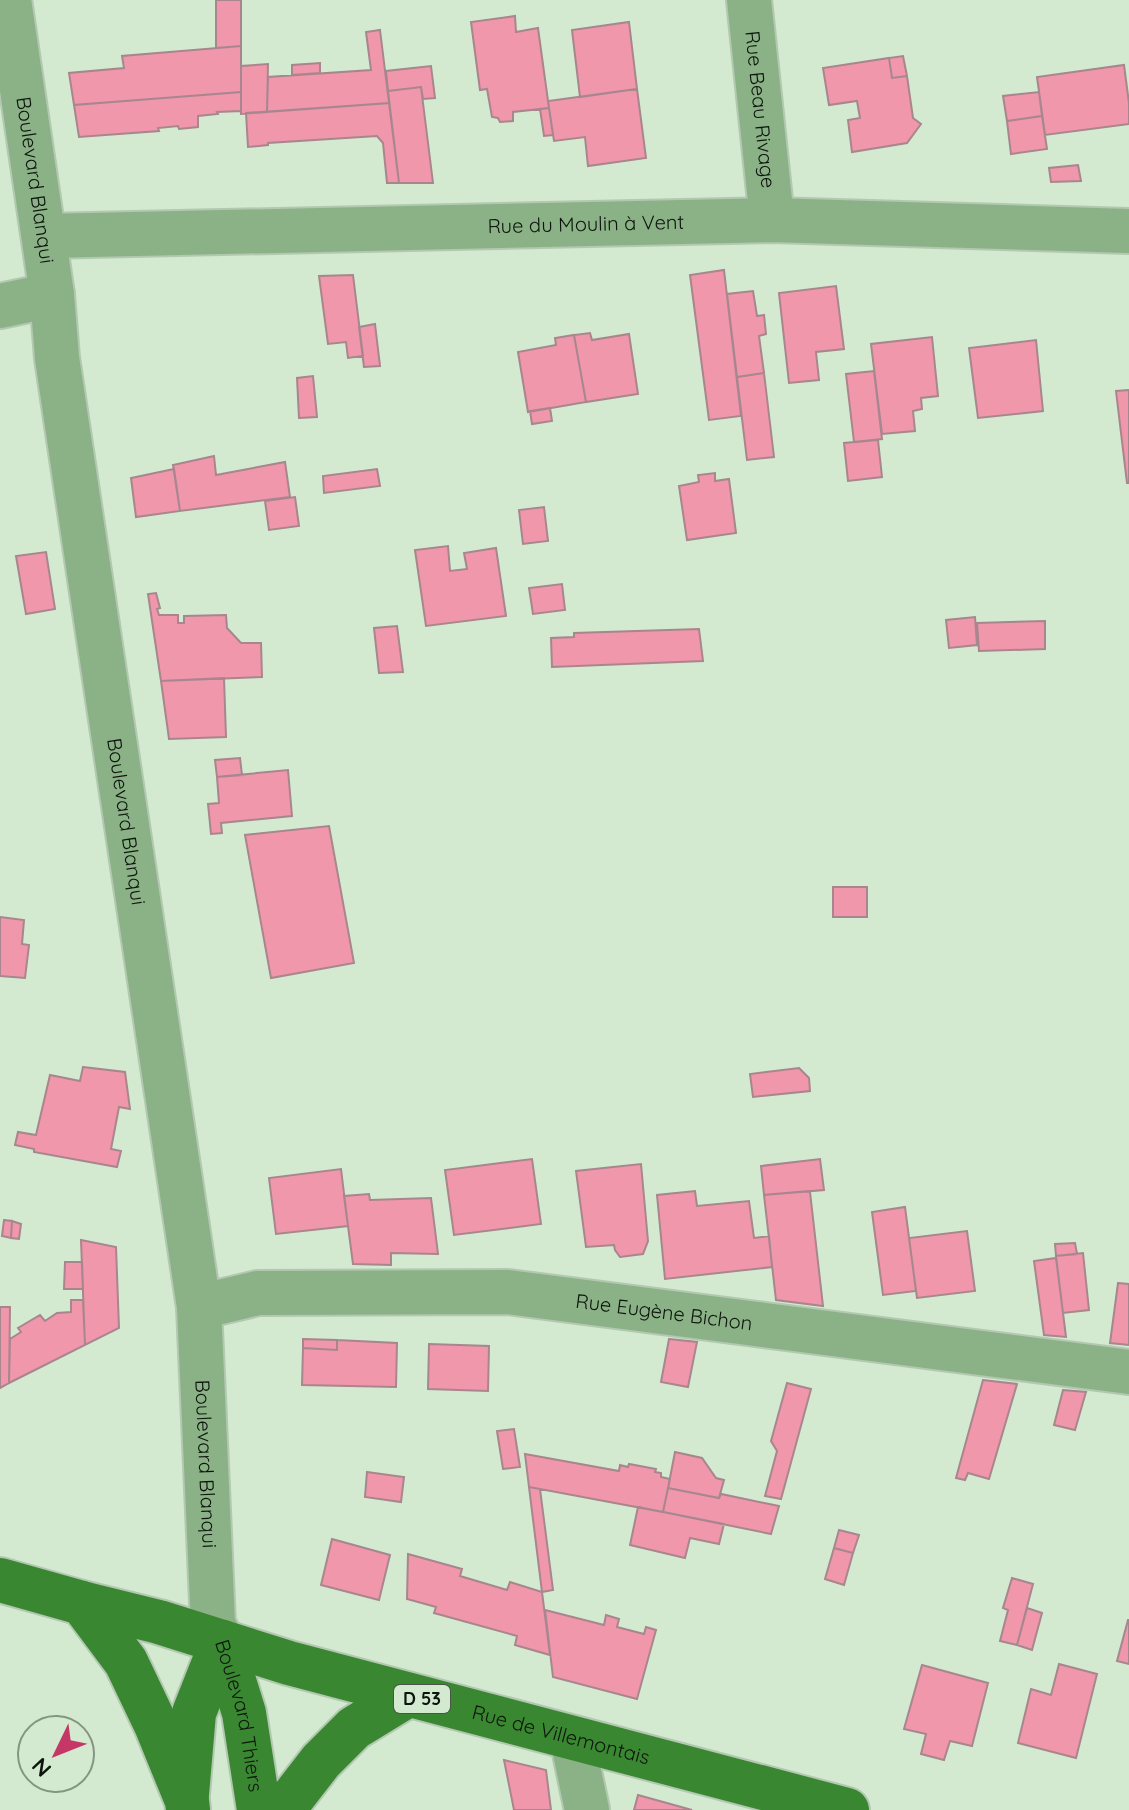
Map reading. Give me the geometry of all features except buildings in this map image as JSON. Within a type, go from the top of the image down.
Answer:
[{"type":"main road","name":"Rue de Villemontais","points":[[0,1580],[159,1622],[289,1663],[847,1810]]},
{"type":"main road","name":"Boulevard Thiers","points":[[82,1603],[126,1662],[156,1725],[187,1806]]},
{"type":"main road","name":"Boulevard Thiers","points":[[187,1806],[194,1713],[222,1642]]},
{"type":"main road","name":"Boulevard Thiers","points":[[222,1642],[244,1713],[259,1810]]},
{"type":"main road","name":"Boulevard Thiers","points":[[283,1810],[321,1761],[354,1728],[408,1695]]},
{"type":"street","name":"Boulevard Blanqui","points":[[9,0],[52,295],[59,374],[199,1307],[213,1624],[222,1642]]},
{"type":"street","name":"Rue Beau Rivage","points":[[749,0],[772,220]]},
{"type":"street","name":"Rue du Moulin à Vent","points":[[44,236],[772,220],[1129,231]]},
{"type":"street","points":[[0,306],[52,295]]},
{"type":"street","name":"Rue Eugène Bichon","points":[[199,1307],[258,1293],[508,1292],[1129,1372]]},
{"type":"street","points":[[572,1738],[587,1810]]}]
